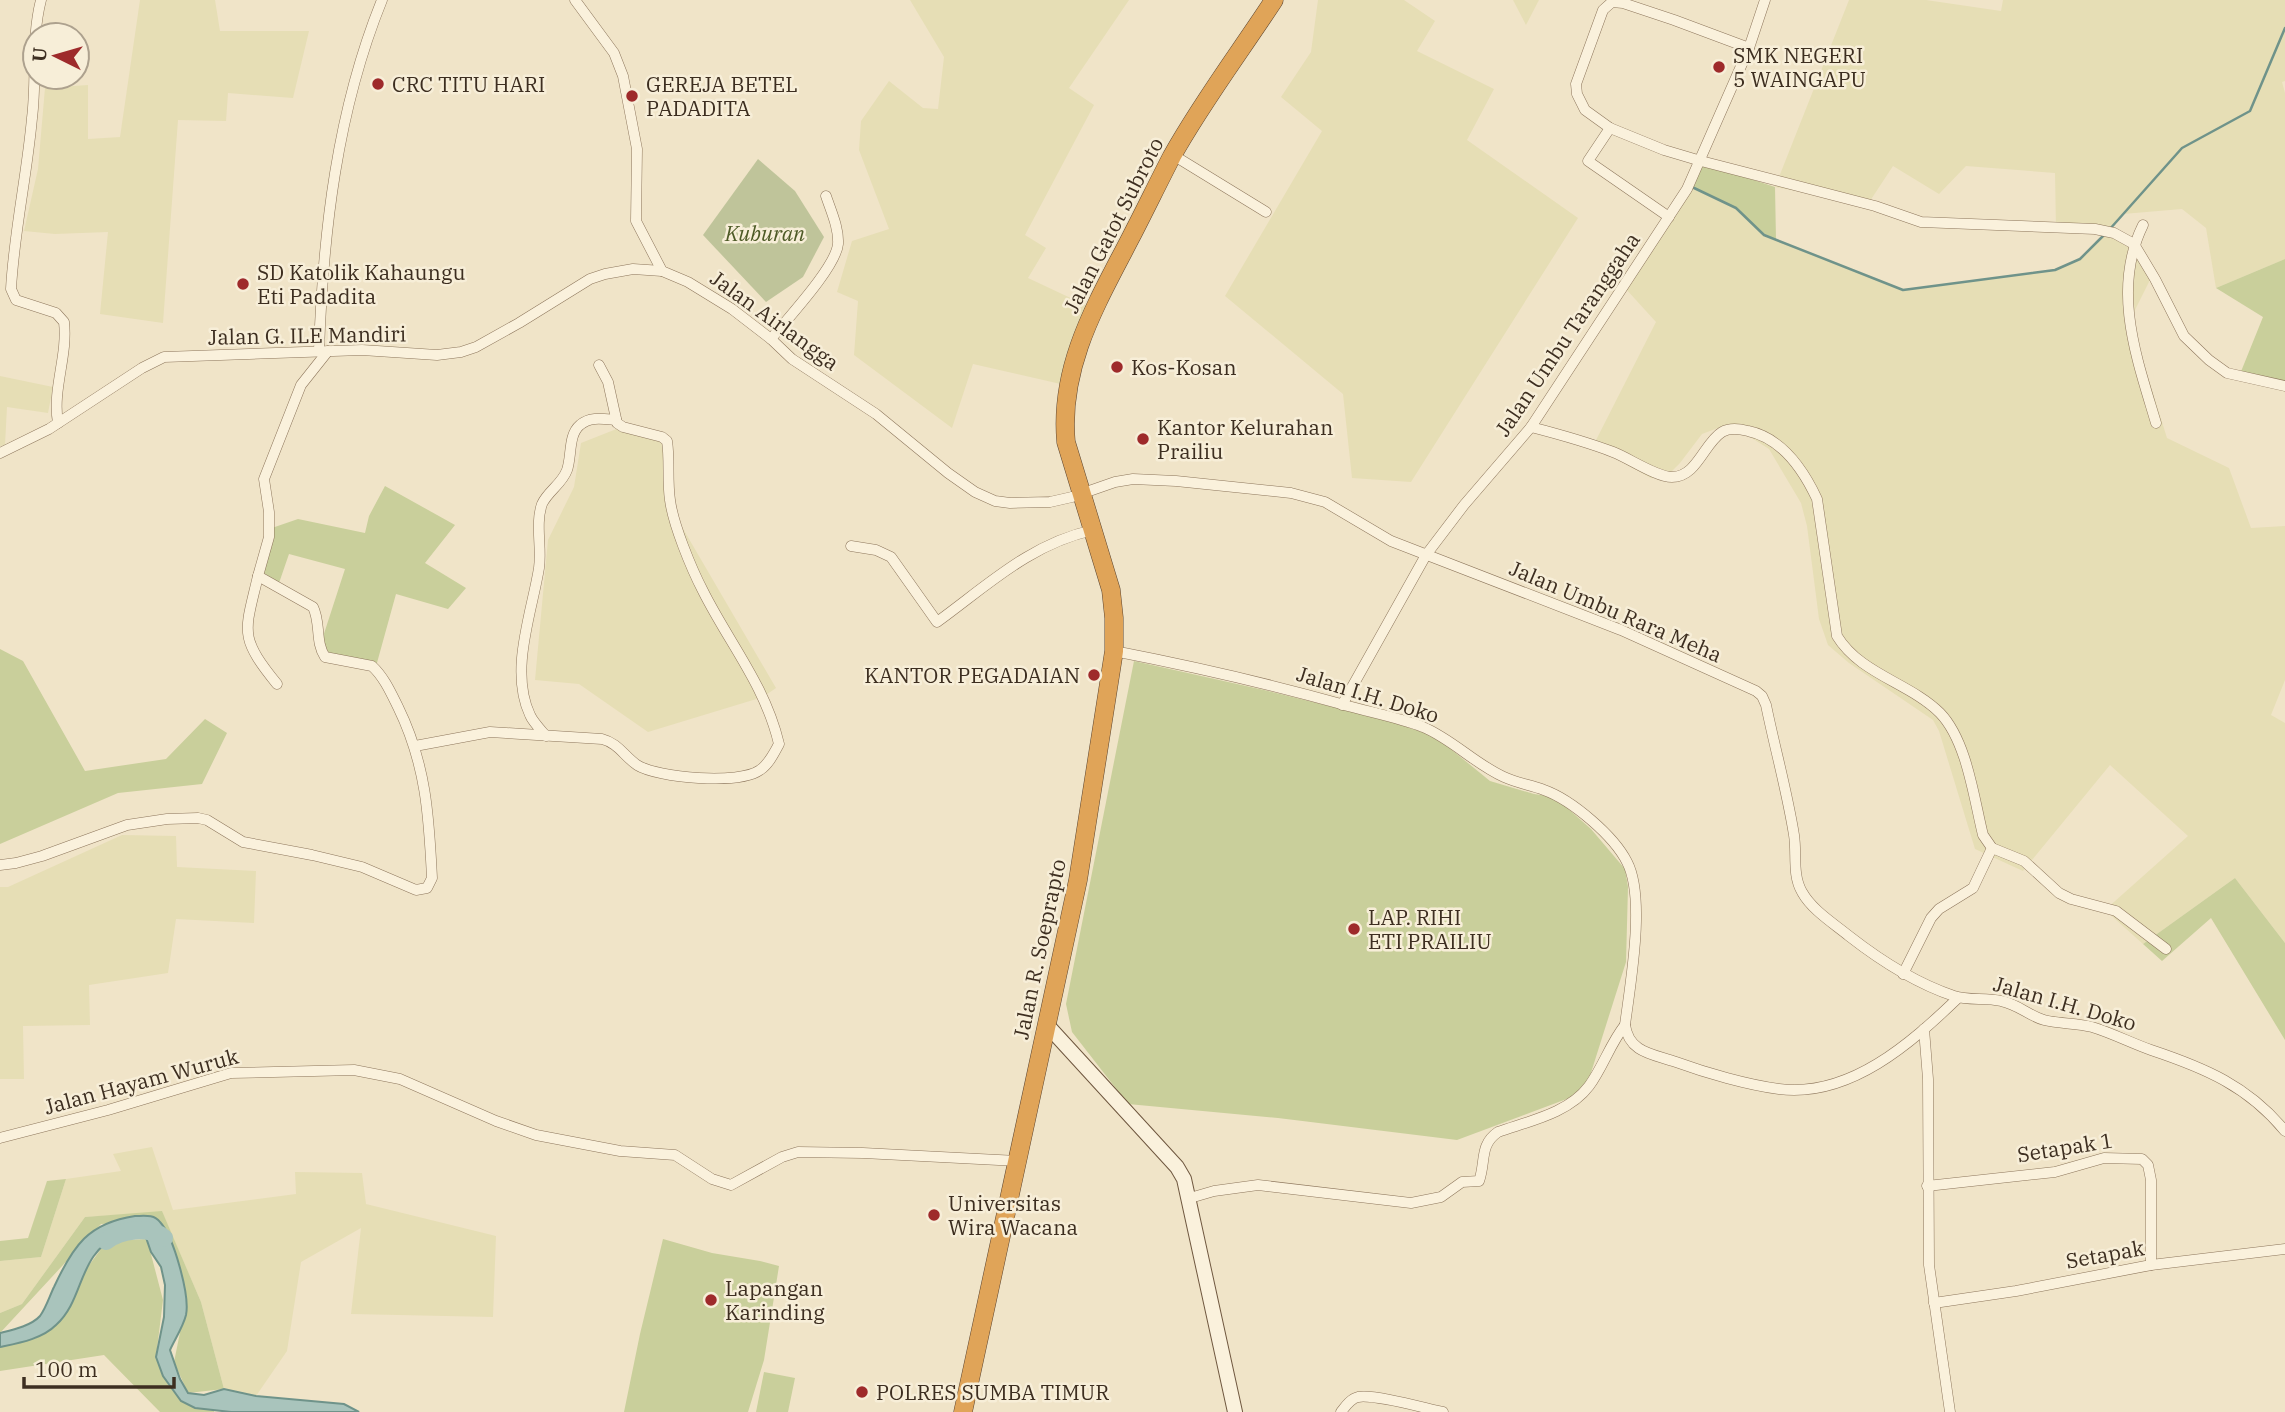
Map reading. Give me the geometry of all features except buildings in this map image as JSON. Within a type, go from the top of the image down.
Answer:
[{"type":"highway","name":"Jalan Gatot Subroto","points":[[1081,494],[1066,442],[1064,419],[1070,373],[1101,297],[1173,155],[1274,0]]},
{"type":"highway","name":"Jalan R. Soeprapto","points":[[963,1412],[1078,880],[1114,651],[1111,590],[1081,494]]},
{"type":"street","points":[[41,0],[35,31],[33,117],[23,177],[11,289],[16,300],[56,313],[64,322],[56,395],[58,424]]},
{"type":"street","points":[[277,684],[253,651],[247,636],[248,618],[269,537],[269,512],[264,479],[301,385],[324,351],[322,263],[334,178],[358,64],[382,0]]},
{"type":"street","points":[[575,0],[614,53],[623,76],[637,149],[636,221],[662,271]]},
{"type":"street","name":"Jalan Umbu Taranggaha","points":[[1342,705],[1426,555],[1464,505],[1531,427],[1689,186],[1749,48],[1765,0]]},
{"type":"street","points":[[1749,48],[1623,3],[1608,4],[1588,47],[1576,84],[1577,94],[1585,110],[1610,128],[1664,150],[1875,206],[1921,222],[2095,229],[2114,233],[2134,244],[2184,336],[2200,352],[2227,373],[2285,386]]},
{"type":"street","points":[[1610,128],[1588,161],[1669,217]]},
{"type":"street","points":[[1173,155],[1266,212]]},
{"type":"street","points":[[771,339],[817,282],[837,250],[837,231],[826,196]]},
{"type":"street","points":[[2143,225],[2134,244],[2128,282],[2128,318],[2156,423]]},
{"type":"street","name":"Jalan G. ILE Mandiri","points":[[0,453],[58,424],[142,368],[164,357],[374,350],[437,355],[461,352],[476,347],[519,323],[590,279],[633,269],[662,271]]},
{"type":"street","name":"Jalan Airlangga","points":[[662,271],[701,288],[771,339],[792,359],[876,414],[948,473],[985,496],[1010,503],[1039,503],[1081,494]]},
{"type":"street","points":[[415,746],[470,734],[490,733],[610,741],[647,770],[664,774],[735,778],[760,771],[771,760],[779,744],[772,715],[758,684],[702,589],[676,524],[670,500],[667,441],[662,437],[623,428],[616,420],[610,387],[599,365]]},
{"type":"street","points":[[545,736],[531,717],[524,700],[523,677],[524,640],[540,561],[541,511],[546,498],[568,468],[573,434],[577,428],[582,422],[590,420],[616,420]]},
{"type":"street","points":[[1531,427],[1612,452],[1664,476],[1674,477],[1685,473],[1720,433],[1729,429],[1757,433],[1781,446],[1817,499],[1837,636],[1849,652],[1941,715],[1961,749],[1983,835],[1992,848],[2024,861],[2059,893],[2120,914],[2166,948]]},
{"type":"street","name":"Jalan Umbu Rara Meha","points":[[1081,494],[1115,482],[1133,479],[1291,493],[1325,502],[1391,541],[1621,630],[1759,693],[1766,705],[1785,789],[1794,837],[1796,879],[1802,894],[1841,930],[1903,974],[1958,998]]},
{"type":"street","points":[[851,546],[876,550],[891,557],[937,622],[1028,554],[1068,536],[1093,530]]},
{"type":"street","points":[[0,865],[42,856],[127,825],[198,818],[207,820],[243,842],[362,867],[408,888],[422,890],[430,885],[432,878],[429,819],[415,746],[395,701],[377,671],[367,664],[325,657],[320,649],[313,607],[258,576]]},
{"type":"street","name":"Jalan I.H. Doko","points":[[1114,651],[1228,674],[1422,727],[1496,773],[1560,797],[1593,823],[1618,849],[1628,863],[1632,877],[1635,899],[1625,1025]]},
{"type":"street","points":[[1903,974],[1930,918],[1939,909],[1973,888],[1992,848]]},
{"type":"street","points":[[1625,1025],[1626,1036],[1638,1049],[1681,1064],[1781,1090],[1820,1087],[1836,1083],[1874,1065],[1907,1045],[1958,998]]},
{"type":"street","name":"Jalan I.H. Doko","points":[[1958,998],[1986,998],[2018,1005],[2036,1018],[2089,1027],[2183,1059],[2232,1084],[2264,1109],[2285,1131]]},
{"type":"street","points":[[1190,1198],[1214,1191],[1258,1185],[1411,1203],[1441,1197],[1462,1182],[1476,1182],[1480,1179],[1484,1147],[1489,1138],[1566,1106],[1579,1097],[1591,1085],[1610,1046],[1625,1025]]},
{"type":"street","points":[[1046,1026],[1177,1167],[1184,1179],[1235,1412]]},
{"type":"street","points":[[1924,1029],[1928,1079],[1929,1265],[1950,1412]]},
{"type":"street","name":"Jalan Hayam Wuruk","points":[[0,1138],[108,1110],[231,1073],[354,1070],[400,1079],[496,1121],[536,1135],[620,1151],[675,1155],[712,1179],[731,1185],[782,1157],[798,1152],[1018,1161]]},
{"type":"street","name":"Setapak 1","points":[[1927,1186],[2055,1172],[2104,1158],[2142,1159],[2148,1165],[2151,1180],[2151,1265]]},
{"type":"street","name":"Setapak","points":[[1934,1303],[2016,1292],[2151,1265],[2285,1249]]},
{"type":"street","points":[[1341,1412],[1349,1402],[1358,1397],[1443,1412]]},
{"type":"shaded area","points":[[140,0],[215,0],[220,31],[309,31],[293,98],[228,93],[226,121],[178,120],[163,323],[100,314],[108,232],[55,234],[24,231],[38,169],[45,91],[88,91],[88,139],[120,137]]},
{"type":"shaded area","points":[[910,0],[1129,0],[1069,88],[1094,105],[1025,235],[1046,248],[1028,278],[1094,309],[1065,385],[973,364],[952,428],[854,355],[858,301],[837,292],[852,241],[889,229],[859,150],[861,121],[889,81],[923,108],[938,109],[944,57]]},
{"type":"shaded area","points":[[1318,0],[1404,0],[1435,21],[1417,51],[1494,89],[1467,140],[1578,218],[1411,482],[1352,478],[1343,394],[1225,296],[1322,131],[1281,97],[1311,52]]},
{"type":"shaded area","points":[[1513,0],[1539,0],[1526,25]]},
{"type":"shaded area","points":[[1849,0],[1926,0],[2001,11],[2003,0],[2285,0],[2285,81],[2282,82],[2285,93],[2285,259],[2216,288],[2206,228],[2182,209],[2123,214],[2107,232],[2132,246],[2153,274],[2130,320],[2167,438],[2229,468],[2251,528],[2285,526],[2285,680],[2271,715],[2285,723],[2285,943],[2235,878],[2143,944],[2105,910],[2188,836],[2110,765],[2023,871],[1975,849],[1939,731],[1933,720],[1849,663],[1828,645],[1819,619],[1807,526],[1801,503],[1769,449],[1747,435],[1718,428],[1702,434],[1666,477],[1651,478],[1593,446],[1656,322],[1625,288],[1689,186],[1736,208],[1764,235],[1903,290],[2055,270],[2080,259],[2106,233],[2056,228],[2055,173],[1966,166],[1939,194],[1893,166],[1868,204],[1775,187]]},
{"type":"shaded area","points":[[0,376],[53,387],[48,413],[7,407],[5,445],[0,446]]},
{"type":"shaded area","points":[[619,428],[667,440],[675,515],[776,688],[763,697],[648,732],[579,684],[535,680],[548,540],[574,487],[581,443]]},
{"type":"shaded area","points":[[122,835],[176,836],[177,867],[256,871],[254,923],[176,919],[168,973],[89,985],[90,1025],[23,1026],[24,1079],[0,1079],[0,887],[8,887]]},
{"type":"shaded area","points":[[152,1147],[173,1210],[296,1194],[295,1172],[362,1173],[366,1204],[496,1236],[493,1317],[351,1314],[361,1228],[301,1262],[287,1351],[256,1396],[224,1389],[201,1302],[162,1212],[85,1217],[22,1304],[0,1313],[0,1261],[41,1257],[66,1179],[121,1171],[113,1154]]},
{"type":"green space","name":"Kuburan","points":[[758,159],[795,191],[824,237],[803,277],[766,302],[703,235]]},
{"type":"green space","points":[[1699,162],[1775,187],[1776,240],[1764,235],[1736,208],[1689,186]]},
{"type":"green space","points":[[2285,259],[2285,382],[2240,374],[2263,317],[2216,288]]},
{"type":"green space","points":[[385,486],[455,525],[425,563],[466,588],[448,609],[396,594],[375,670],[326,660],[319,649],[345,569],[289,554],[279,583],[264,573],[270,539],[269,529],[298,519],[365,533],[369,516]]},
{"type":"green space","points":[[0,649],[23,661],[85,771],[166,759],[205,719],[227,733],[202,784],[118,793],[0,844]]},
{"type":"green space","name":"LAP. RIHI ETI PRAILIU","points":[[1134,661],[1390,721],[1436,737],[1490,781],[1534,794],[1555,797],[1591,829],[1625,869],[1628,887],[1626,962],[1589,1079],[1572,1097],[1457,1140],[1278,1118],[1128,1104],[1072,1032],[1066,1004]]},
{"type":"green space","points":[[2235,878],[2285,943],[2285,1040],[2211,918],[2162,961],[2143,944]]},
{"type":"green space","points":[[66,1179],[41,1257],[0,1261],[0,1241],[28,1238],[47,1181]]},
{"type":"green space","points":[[162,1211],[201,1302],[224,1389],[188,1393],[174,1362],[187,1298],[160,1221],[101,1224],[0,1333],[0,1313],[22,1304],[85,1217]]},
{"type":"green space","points":[[147,1239],[163,1300],[156,1357],[169,1387],[214,1409],[214,1412],[160,1412],[104,1355],[0,1371],[0,1346],[35,1338],[107,1241]]},
{"type":"green space","name":"Lapangan Karinding","points":[[663,1239],[712,1253],[779,1266],[764,1360],[748,1412],[624,1412]]},
{"type":"green space","points":[[764,1372],[795,1378],[788,1412],[756,1412]]},
{"type":"water","points":[[135,1216],[158,1219],[171,1240],[180,1267],[186,1295],[186,1315],[170,1350],[188,1393],[204,1395],[224,1389],[256,1396],[344,1404],[359,1412],[231,1412],[195,1408],[181,1401],[163,1376],[156,1357],[164,1317],[165,1285],[161,1267],[151,1252],[143,1229],[122,1234],[96,1252],[66,1314],[50,1330],[30,1340],[0,1347],[0,1333],[27,1325],[40,1316],[68,1260],[84,1239],[105,1224]]},
{"type":"waterway","points":[[2109,230],[2182,148],[2250,111],[2285,28]]},
{"type":"waterway","points":[[1692,187],[1736,208],[1764,235],[1903,290],[2055,270],[2080,259],[2104,235]]},
{"type":"waterway","points":[[106,1241],[119,1234],[135,1231],[151,1232],[164,1238]]},
{"type":"place","name":"SMK NEGERI 5 WAINGAPU","points":[[1719,67]]},
{"type":"place","name":"CRC TITU HARI","points":[[378,84]]},
{"type":"place","name":"GEREJA BETEL PADADITA","points":[[632,96]]},
{"type":"place","name":"SD Katolik Kahaungu Eti Padadita","points":[[243,284]]},
{"type":"place","name":"Kos-Kosan","points":[[1117,367]]},
{"type":"place","name":"Kantor Kelurahan Prailiu","points":[[1143,439]]},
{"type":"place","name":"KANTOR PEGADAIAN","points":[[1094,675]]},
{"type":"place","name":"LAP. RIHI ETI PRAILIU","points":[[1354,929]]},
{"type":"place","name":"Universitas Wira Wacana","points":[[934,1215]]},
{"type":"place","name":"Lapangan Karinding","points":[[711,1300]]},
{"type":"place","name":"POLRES SUMBA TIMUR","points":[[862,1392]]}]
